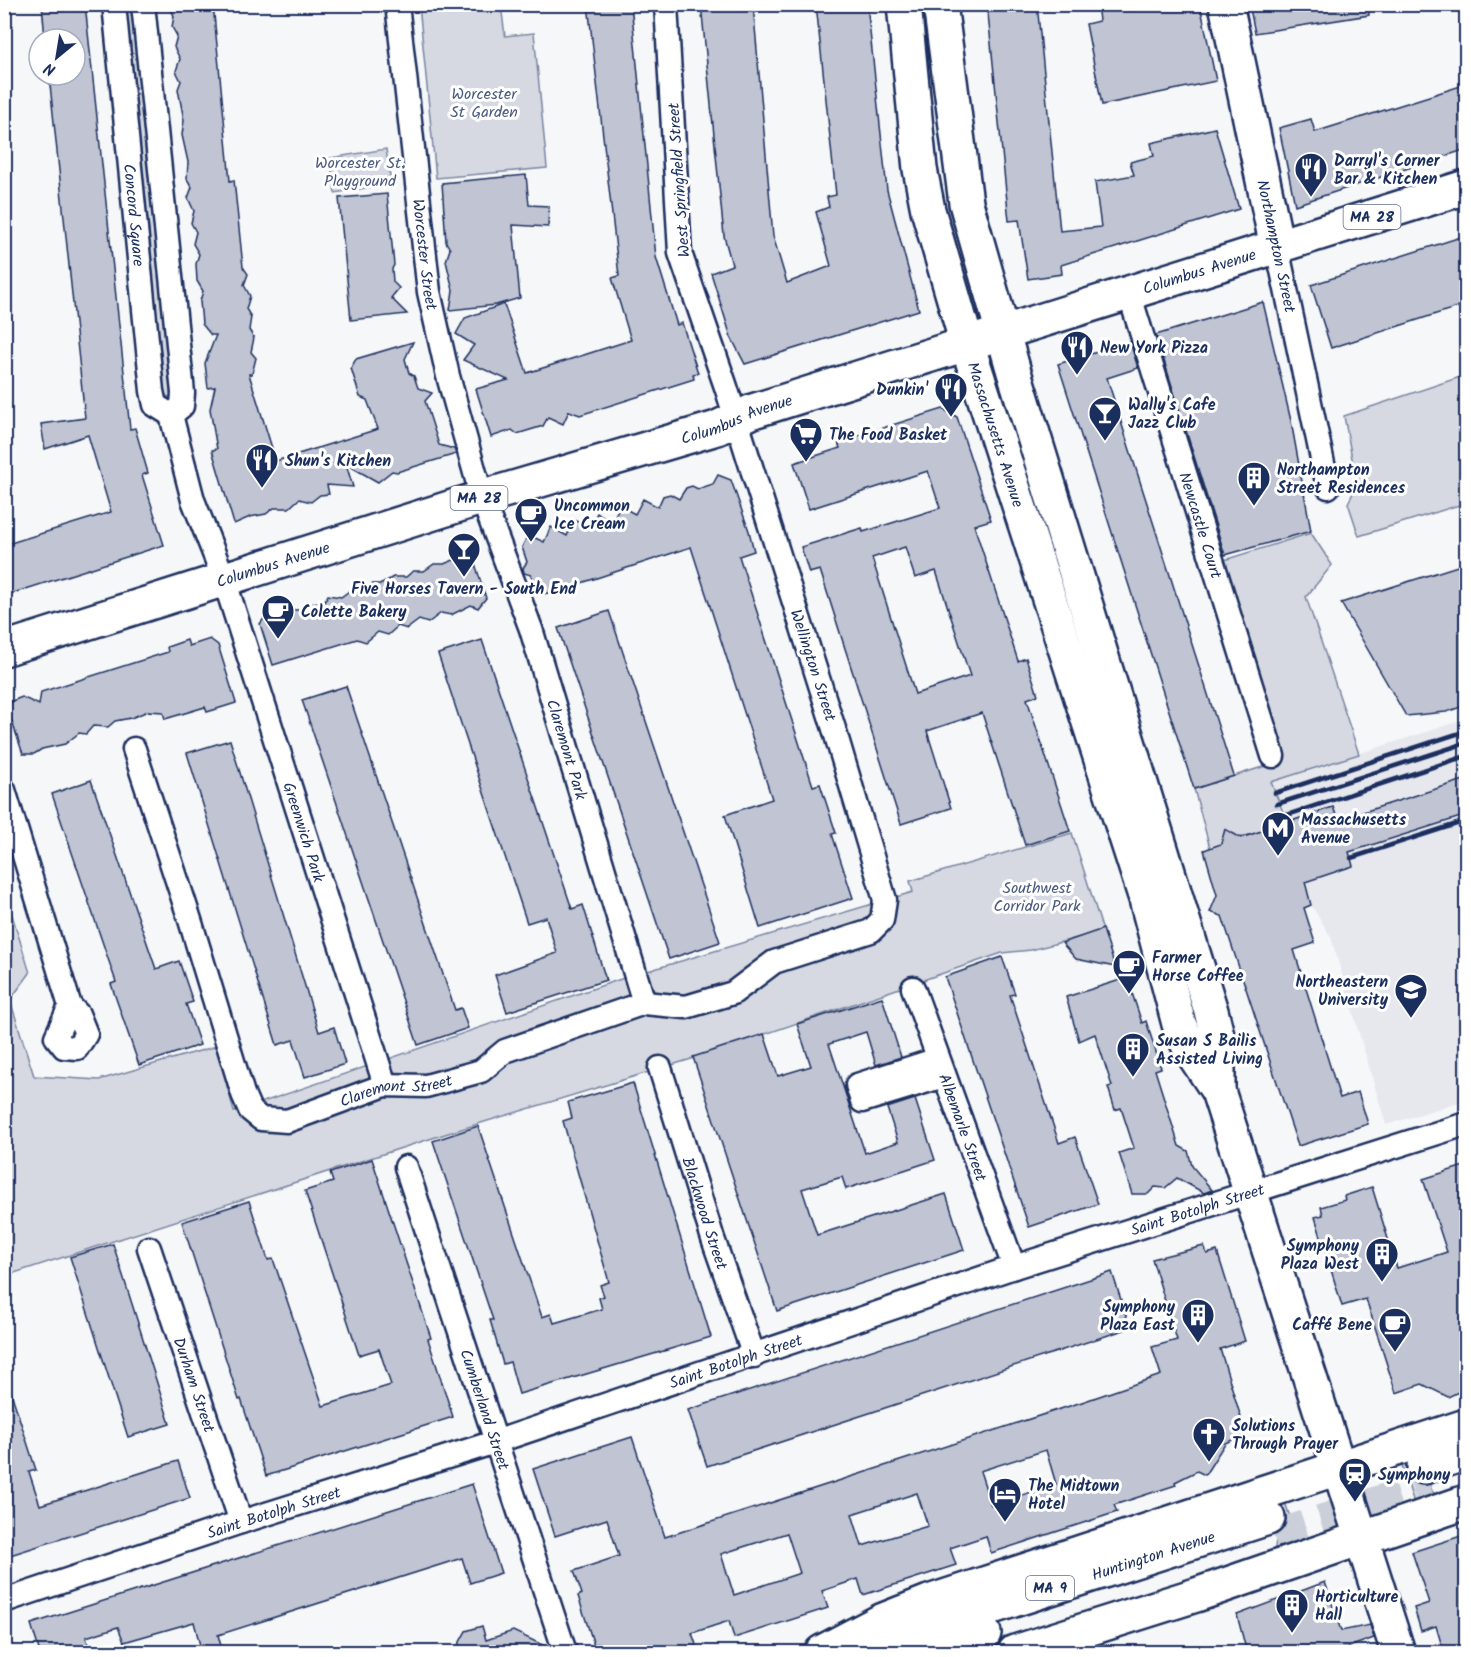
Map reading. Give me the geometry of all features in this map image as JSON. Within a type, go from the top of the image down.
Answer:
[{"type":"main road","name":"Massachusetts Avenue","points":[[904,4],[923,190],[967,344],[1146,899],[1179,1024],[1190,1049],[1218,1091],[1398,1653]]},
{"type":"main road","name":"Massachusetts Avenue","points":[[940,4],[966,203],[1002,333],[1211,1011],[1218,1040],[1218,1091]]},
{"type":"main road","name":"Northampton Street","points":[[1226,4],[1277,247]]},
{"type":"main road","name":"Columbus Avenue","points":[[4,649],[482,498],[717,428],[734,419],[967,344],[1467,188]]},
{"type":"main road","points":[[822,1653],[871,1626],[921,1604],[1467,1426]]},
{"type":"main road","points":[[1467,1453],[1427,1476],[1467,1474]]},
{"type":"main road","points":[[1015,1653],[1196,1595],[1467,1502]]},
{"type":"main road","name":"Huntington Avenue","points":[[830,1653],[936,1625],[1271,1527],[926,1653]]},
{"type":"street","name":"Concord Square","points":[[114,4],[153,398],[157,408],[171,415],[193,500],[225,579]]},
{"type":"street","name":"Concord Square","points":[[143,4],[183,393],[182,406],[171,415]]},
{"type":"street","name":"Worcester Street","points":[[398,4],[429,292],[448,376],[482,498]]},
{"type":"street","name":"West Springfield Street","points":[[666,4],[680,253],[726,387],[734,419]]},
{"type":"street","name":"Northampton Street","points":[[1277,247],[1328,487]]},
{"type":"street","name":"Newcastle Court","points":[[1130,293],[1273,756]]},
{"type":"street","name":"Wellington Street","points":[[734,419],[848,774],[883,893],[884,913]]},
{"type":"street","name":"Claremont Park","points":[[482,498],[531,629],[644,1003]]},
{"type":"street","name":"Greenwich Park","points":[[225,579],[386,1085]]},
{"type":"street","name":"Claremont Street","points":[[134,749],[250,1110],[261,1119],[287,1121],[386,1085],[426,1086],[481,1071],[504,1051],[644,1003],[686,1007],[733,993],[774,962],[871,931],[879,924],[884,913]]},
{"type":"street","points":[[4,790],[70,1006]]},
{"type":"street","name":"Albemarle Street","points":[[913,988],[1014,1267]]},
{"type":"street","name":"Blackwood Street","points":[[660,1068],[713,1239],[754,1356]]},
{"type":"street","name":"Saint Botolph Street","points":[[4,1601],[241,1522],[495,1442],[1014,1267],[1467,1124]]},
{"type":"street","name":"Cumberland Street","points":[[406,1167],[565,1653]]},
{"type":"street","name":"Durham Street","points":[[150,1248],[241,1522]]},
{"type":"shaded area","points":[[1466,719],[1466,779],[1338,820],[1333,807],[1287,822],[1271,782]]},
{"type":"shaded area","name":"Northeastern University","points":[[1466,815],[1466,1100],[1386,1125],[1331,937],[1311,905],[1305,882],[1353,866],[1349,852]]},
{"type":"green space","points":[[122,5],[134,5],[174,397],[161,396]]},
{"type":"green space","name":"Worcester St Garden","points":[[419,5],[501,5],[505,36],[534,33],[547,168],[436,178]]},
{"type":"green space","name":"Worcester St. Playground","points":[[386,149],[391,184],[335,193],[330,158]]},
{"type":"green space","points":[[1466,375],[1466,503],[1359,536],[1348,503],[1357,485],[1344,416]]},
{"type":"green space","points":[[1311,533],[1332,565],[1306,597],[1359,754],[1271,782],[1287,822],[1237,839],[1231,832],[1224,844],[1210,848],[1194,789],[1281,761],[1221,561]]},
{"type":"green space","name":"Southwest Corridor Park","points":[[1072,833],[1103,931],[1031,950],[1002,953],[698,1057],[445,1134],[5,1276],[4,889],[30,973],[10,1000],[34,1076],[99,1080],[217,1046],[234,1112],[624,978],[913,892],[910,881]]},
{"type":"green space","points":[[1403,1460],[1424,1467],[1432,1491],[1441,1500],[1415,1506],[1401,1463]]},
{"type":"green space","points":[[1284,1499],[1300,1547],[1274,1554],[1276,1540],[1267,1515]]},
{"type":"building","points":[[42,4],[85,4],[130,429],[135,428],[148,473],[142,475],[164,545],[4,596],[4,545],[111,512],[88,435],[45,449],[41,424],[85,418],[50,87],[87,87],[87,27],[44,27]]},
{"type":"building","points":[[169,4],[213,4],[230,181],[234,180],[243,267],[248,274],[244,285],[250,296],[246,309],[251,317],[249,330],[254,338],[251,352],[256,358],[252,374],[249,374],[276,461],[378,429],[367,400],[360,397],[351,368],[356,359],[413,342],[405,359],[409,373],[414,376],[418,388],[432,393],[425,401],[439,445],[454,449],[456,454],[397,472],[392,471],[378,482],[346,464],[353,487],[327,485],[329,494],[320,495],[311,502],[299,499],[289,508],[274,508],[266,514],[250,517],[234,524],[212,450],[217,449],[210,409],[215,387],[208,388],[205,363],[216,335],[211,335],[202,324],[200,301],[203,291],[197,281],[196,264],[199,254],[193,244],[196,232],[191,223],[194,211],[188,198],[192,187],[187,179],[188,162],[182,135],[184,120],[178,89],[181,81],[176,71],[180,59],[174,47],[177,36],[172,27],[174,16]]},
{"type":"building","points":[[588,4],[631,4],[656,257],[677,325],[682,323],[698,373],[693,374],[694,379],[580,415],[569,411],[563,424],[548,417],[543,426],[517,434],[512,430],[491,437],[476,389],[508,380],[463,360],[474,345],[456,334],[465,318],[504,304],[527,373],[631,340],[612,278],[619,276]]},
{"type":"building","points":[[701,4],[753,4],[773,236],[787,283],[831,266],[816,212],[829,207],[827,197],[836,195],[816,4],[867,4],[887,190],[919,310],[745,364],[731,337],[711,273],[732,265],[724,236]]},
{"type":"building","points":[[987,4],[1037,4],[1060,231],[1101,227],[1095,182],[1134,175],[1130,162],[1154,156],[1151,143],[1215,128],[1239,209],[1061,265],[1062,274],[1028,279],[1019,220],[1009,221]]},
{"type":"building","points":[[1097,4],[1200,4],[1216,81],[1102,105],[1086,24],[1099,21]]},
{"type":"building","points":[[1249,4],[1368,4],[1369,15],[1255,33]]},
{"type":"building","points":[[1467,84],[1467,149],[1295,205],[1279,128],[1311,119],[1315,132]]},
{"type":"building","points":[[526,175],[529,205],[549,206],[548,227],[513,225],[520,298],[496,305],[450,310],[453,290],[446,261],[450,249],[446,242],[442,183]]},
{"type":"building","points":[[387,194],[394,265],[393,282],[399,288],[391,298],[407,314],[351,320],[339,198]]},
{"type":"building","points":[[1467,235],[1467,304],[1331,348],[1311,285]]},
{"type":"building","points":[[1263,302],[1291,421],[1311,531],[1225,555],[1156,335]]},
{"type":"building","points":[[1130,342],[1138,368],[1107,378],[1234,776],[1194,789],[1058,364]]},
{"type":"building","points":[[943,409],[957,417],[991,520],[974,525],[1018,661],[1026,658],[1038,695],[1027,699],[1070,831],[1025,845],[982,713],[927,731],[951,808],[901,824],[820,570],[809,573],[801,547],[862,528],[863,532],[940,508],[928,471],[809,509],[794,463],[840,448],[838,442]],"holes":[[[905,547],[915,578],[936,571],[970,676],[915,694],[872,558]]]},
{"type":"building","points":[[718,475],[731,480],[749,531],[754,551],[739,556],[813,786],[820,784],[836,833],[832,834],[853,898],[760,928],[725,815],[772,799],[691,547],[554,592],[537,595],[531,575],[524,573],[523,568],[527,562],[522,547],[526,539],[533,537],[544,542],[551,527],[567,536],[574,520],[589,528],[597,513],[612,521],[620,506],[635,514],[643,499],[658,507],[663,496],[670,494],[679,499],[686,488],[692,486],[698,489],[713,484]]},
{"type":"building","points":[[466,555],[473,557],[486,598],[478,608],[471,605],[451,615],[441,613],[428,623],[419,620],[407,629],[398,626],[388,635],[378,632],[366,642],[357,639],[273,665],[260,624],[266,616],[279,617],[287,610],[300,610],[309,603],[324,602],[328,595],[341,597],[352,589],[364,590],[371,584],[382,584],[393,577],[406,577],[413,571],[424,571],[434,564],[444,564]]},
{"type":"building","points":[[1467,563],[1467,705],[1446,712],[1406,716],[1341,603]]},
{"type":"building","points":[[609,611],[720,942],[669,959],[558,628]]},
{"type":"building","points":[[210,639],[218,645],[236,703],[207,712],[205,707],[165,719],[163,712],[148,711],[115,721],[108,727],[93,726],[86,734],[79,733],[65,744],[42,749],[34,754],[23,754],[7,707],[12,701],[22,697],[39,705],[41,692],[168,652],[167,647],[187,640],[189,646]]},
{"type":"building","points":[[482,640],[572,909],[583,905],[606,980],[507,1012],[495,975],[557,953],[546,917],[527,923],[438,654]]},
{"type":"building","points":[[346,686],[455,1010],[461,1008],[468,1028],[418,1045],[302,700]]},
{"type":"building","points":[[230,740],[319,1032],[334,1027],[345,1064],[305,1077],[293,1040],[277,1045],[187,753]]},
{"type":"building","points":[[1467,779],[1467,815],[1349,852],[1353,866],[1305,882],[1311,905],[1304,908],[1315,943],[1294,950],[1340,1098],[1358,1092],[1368,1124],[1298,1146],[1222,916],[1210,912],[1217,895],[1204,850],[1221,844],[1225,829],[1241,838],[1333,807],[1338,820]]},
{"type":"building","points":[[91,780],[156,969],[179,961],[193,1002],[186,1004],[200,1045],[139,1065],[111,984],[116,982],[52,794]]},
{"type":"building","points":[[1103,929],[1115,967],[1076,959],[1062,943]]},
{"type":"building","points":[[1002,957],[1015,994],[1010,995],[1059,1143],[1075,1137],[1098,1204],[1029,1227],[945,977]]},
{"type":"building","name":"Susan S Bailis Assisted Living","points":[[1127,978],[1142,1023],[1146,1021],[1157,1055],[1161,1068],[1155,1070],[1179,1146],[1188,1151],[1192,1166],[1212,1190],[1204,1193],[1177,1178],[1165,1188],[1155,1187],[1148,1194],[1132,1194],[1119,1153],[1134,1148],[1121,1108],[1115,1110],[1108,1087],[1112,1086],[1095,1034],[1079,1041],[1066,997]]},
{"type":"building","points":[[882,997],[901,1057],[876,1065],[866,1032],[829,1044],[865,1153],[898,1142],[887,1108],[915,1099],[935,1160],[846,1189],[842,1177],[802,1189],[817,1235],[946,1194],[964,1250],[777,1311],[693,1057],[764,1034],[778,1076],[811,1066],[797,1024]]},
{"type":"building","points":[[633,1083],[711,1337],[519,1394],[510,1362],[503,1364],[490,1320],[493,1320],[433,1141],[478,1126],[542,1317],[551,1314],[554,1323],[602,1309],[599,1298],[604,1296],[600,1285],[609,1282],[563,1121],[572,1118],[568,1102]]},
{"type":"building","points":[[372,1159],[431,1338],[428,1339],[453,1417],[266,1476],[182,1222],[249,1201],[268,1260],[273,1259],[323,1406],[391,1385],[379,1349],[359,1355],[305,1191],[333,1182],[330,1173]]},
{"type":"building","points":[[1467,1165],[1467,1388],[1448,1397],[1422,1384],[1396,1393],[1366,1299],[1342,1306],[1315,1217],[1323,1215],[1321,1207],[1345,1200],[1344,1196],[1372,1187],[1397,1268],[1447,1252],[1423,1179]]},
{"type":"building","points":[[113,1244],[170,1424],[128,1437],[70,1257]]},
{"type":"building","points":[[1204,1246],[1207,1254],[1217,1251],[1245,1341],[1220,1349],[1246,1434],[1225,1443],[1205,1475],[1197,1471],[1175,1482],[1176,1485],[1114,1505],[1117,1512],[991,1553],[986,1536],[950,1548],[956,1565],[863,1595],[858,1579],[822,1591],[828,1608],[734,1638],[729,1621],[692,1633],[699,1653],[601,1653],[598,1644],[594,1645],[578,1596],[582,1594],[574,1571],[619,1556],[607,1519],[555,1536],[533,1469],[632,1437],[665,1537],[1082,1402],[1161,1375],[1152,1347],[1177,1340],[1152,1259]],"holes":[[[1046,1450],[1056,1484],[991,1505],[980,1471]],[[917,1493],[928,1526],[862,1546],[852,1514]],[[787,1533],[800,1573],[734,1595],[721,1554]]]},
{"type":"building","points":[[1112,1272],[1130,1328],[707,1466],[688,1410]]},
{"type":"building","points":[[8,1383],[36,1470],[29,1472],[40,1505],[178,1461],[190,1498],[4,1557],[4,1384]]},
{"type":"building","points":[[472,1484],[501,1573],[470,1583],[462,1558],[218,1635],[223,1653],[202,1653],[194,1622],[124,1642],[118,1627],[86,1637],[91,1653],[40,1653],[31,1624]]},
{"type":"building","points":[[1467,1534],[1467,1653],[1444,1653],[1436,1626],[1421,1631],[1414,1608],[1429,1603],[1412,1552]]},
{"type":"building","name":"Horticulture Hall","points":[[1325,1582],[1341,1631],[1370,1625],[1374,1638],[1346,1648],[1348,1653],[1247,1653],[1237,1615]]},
{"type":"building","points":[[482,1626],[486,1640],[513,1631],[549,1648],[551,1653],[454,1653],[466,1631]]},
{"type":"tunnel","points":[[1274,1537],[1430,1485]]},
{"type":"railway","points":[[1275,793],[1466,731]]},
{"type":"railway","points":[[1277,804],[1466,743]]},
{"type":"railway","points":[[1281,817],[1466,756]]},
{"type":"railway","points":[[1351,858],[1466,821]]},
{"type":"place","name":"Darryl's Corner Bar & Kitchen","points":[[1311,198]]},
{"type":"place","name":"New York Pizza","points":[[1077,376]]},
{"type":"place","name":"Dunkin'","points":[[951,418]]},
{"type":"place","name":"Wally's Cafe Jazz Club","points":[[1105,442]]},
{"type":"place","name":"The Food Basket","points":[[806,463]]},
{"type":"place","name":"Shun's Kitchen","points":[[262,489]]},
{"type":"place","name":"Northampton Street Residences","points":[[1254,507]]},
{"type":"place","name":"Uncommon Ice Cream","points":[[531,543]]},
{"type":"place","name":"Five Horses Tavern - South End","points":[[464,578]]},
{"type":"place","name":"Colette Bakery","points":[[278,640]]},
{"type":"place","name":"Massachusetts Avenue","points":[[1278,857]]},
{"type":"place","name":"Farmer Horse Coffee","points":[[1129,995]]},
{"type":"place","name":"Northeastern University","points":[[1411,1019]]},
{"type":"place","name":"Susan S Bailis Assisted Living","points":[[1133,1078]]},
{"type":"place","name":"Symphony Plaza West","points":[[1382,1283]]},
{"type":"place","name":"Symphony Plaza East","points":[[1198,1344]]},
{"type":"place","name":"Caffé Bene","points":[[1395,1353]]},
{"type":"place","name":"Solutions Through Prayer","points":[[1209,1463]]},
{"type":"place","name":"Symphony","points":[[1355,1503]]},
{"type":"place","name":"The Midtown Hotel","points":[[1005,1523]]},
{"type":"place","name":"Horticulture Hall","points":[[1292,1634]]}]
